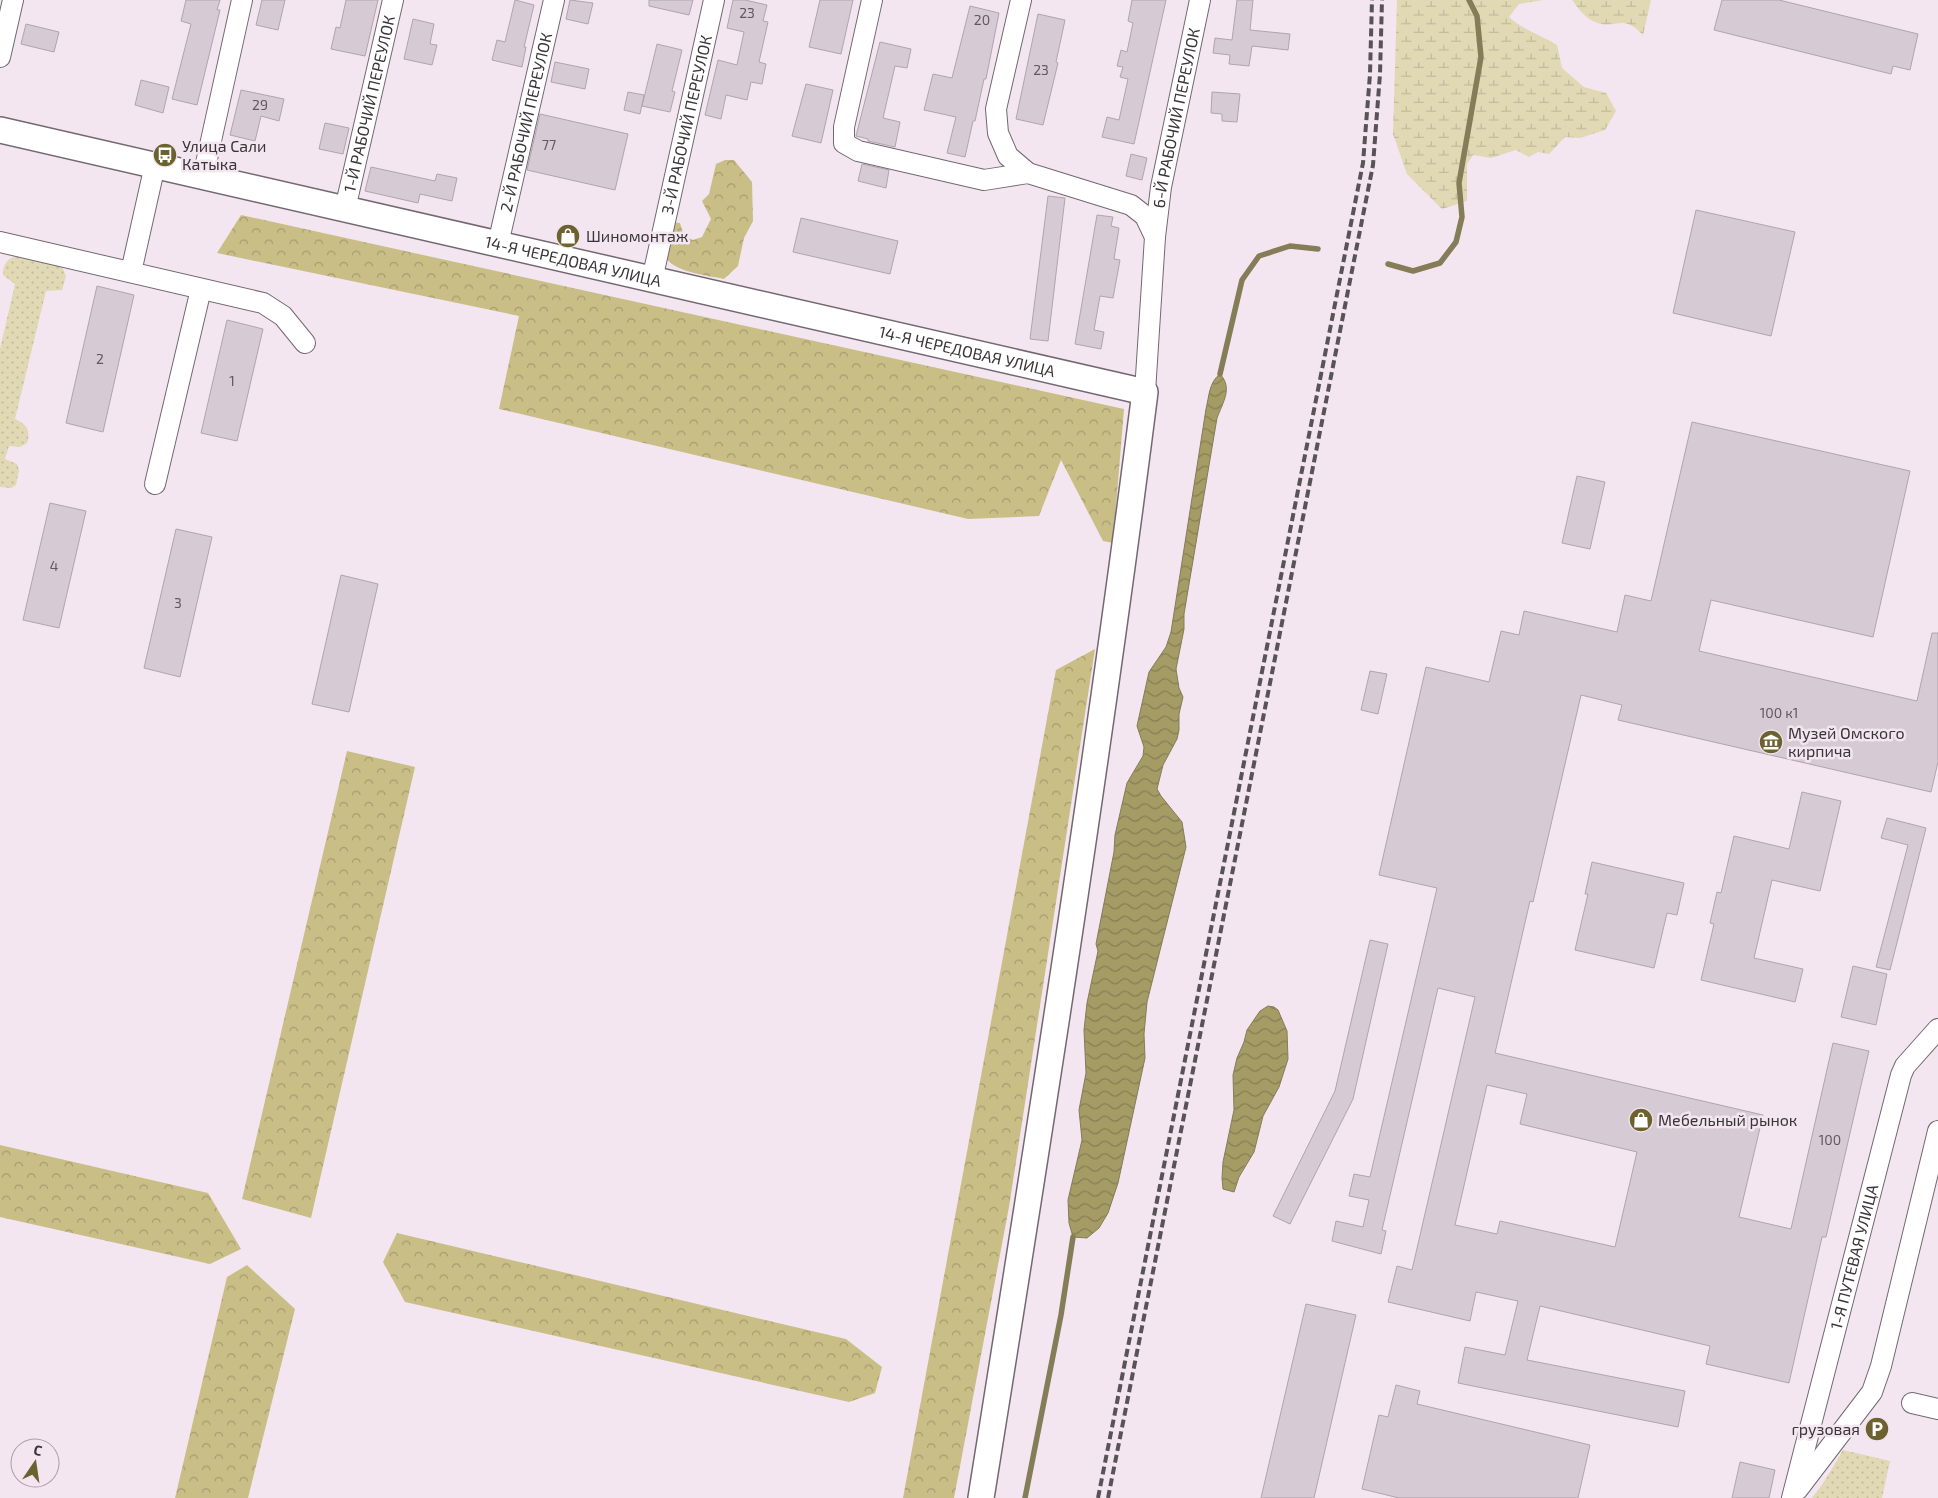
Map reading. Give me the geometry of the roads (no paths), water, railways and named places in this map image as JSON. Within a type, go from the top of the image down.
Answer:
[{"type":"main road","name":"14-Я ЧЕРЕДОВАЯ УЛИЦА","points":[[0,130],[1145,392]]},
{"type":"main road","points":[[981,1498],[1029,1195],[1120,584],[1145,392]]},
{"type":"street","points":[[0,57],[13,0]]},
{"type":"street","points":[[203,177],[242,0]]},
{"type":"street","name":"1-Й РАБОЧИЙ ПЕРЕУЛОК","points":[[345,209],[393,0]]},
{"type":"street","name":"2-Й РАБОЧИЙ ПЕРЕУЛОК","points":[[498,244],[554,0]]},
{"type":"street","name":"3-Й РАБОЧИЙ ПЕРЕУЛОК","points":[[652,280],[714,0]]},
{"type":"street","points":[[872,0],[844,127],[844,142],[858,151],[984,180],[1028,173]]},
{"type":"street","points":[[1021,0],[996,109],[998,133],[1008,156],[1028,173],[1131,205],[1145,216],[1155,237]]},
{"type":"street","name":"6-Й РАБОЧИЙ ПЕРЕУЛОК","points":[[1145,392],[1155,237],[1161,187],[1200,0]]},
{"type":"street","points":[[131,272],[154,165]]},
{"type":"street","points":[[0,242],[263,303],[283,316],[305,343]]},
{"type":"street","points":[[156,484],[201,289]]},
{"type":"street","name":"1-Я ПУТЕВАЯ УЛИЦА","points":[[1792,1498],[1901,1075],[1905,1066],[1938,1029]]},
{"type":"street","points":[[1792,1498],[1872,1392],[1884,1356],[1938,1131]]},
{"type":"street","points":[[1912,1403],[1938,1409]]},
{"type":"water","points":[[1220,374],[1226,385],[1226,395],[1217,418],[1176,669],[1179,688],[1183,697],[1179,714],[1179,730],[1177,739],[1163,765],[1157,789],[1182,822],[1186,847],[1147,1002],[1144,1034],[1145,1058],[1118,1183],[1108,1213],[1099,1228],[1087,1238],[1073,1237],[1069,1223],[1068,1200],[1082,1140],[1079,1110],[1086,1073],[1084,1030],[1087,1003],[1098,951],[1096,944],[1114,852],[1115,835],[1127,783],[1143,756],[1144,747],[1137,726],[1149,672],[1166,647],[1171,632],[1206,409],[1212,385]]},
{"type":"water","points":[[1268,1006],[1278,1010],[1287,1031],[1288,1059],[1279,1087],[1263,1116],[1254,1152],[1239,1177],[1234,1192],[1223,1189],[1222,1178],[1223,1162],[1234,1110],[1233,1075],[1247,1030],[1260,1011]]},
{"type":"waterway","points":[[1388,264],[1413,271],[1440,263],[1456,242],[1462,217],[1459,183],[1481,57],[1477,16],[1469,0]]},
{"type":"waterway","points":[[1220,374],[1242,280],[1259,256],[1290,246],[1318,249]]},
{"type":"waterway","points":[[1025,1498],[1061,1315],[1073,1237]]},
{"type":"railway","points":[[1098,1498],[1363,163],[1370,74],[1372,0]]},
{"type":"railway","points":[[1108,1498],[1373,165],[1380,74],[1382,0]]},
{"type":"place","name":"Улица Сали Катыка","points":[[165,155]]},
{"type":"place","name":"Шиномонтаж","points":[[568,236]]},
{"type":"place","name":"Музей Омского кирпича","points":[[1771,742]]},
{"type":"place","name":"Мебельный рынок","points":[[1641,1120]]},
{"type":"place","name":"грузовая","points":[[1877,1429]]}]
